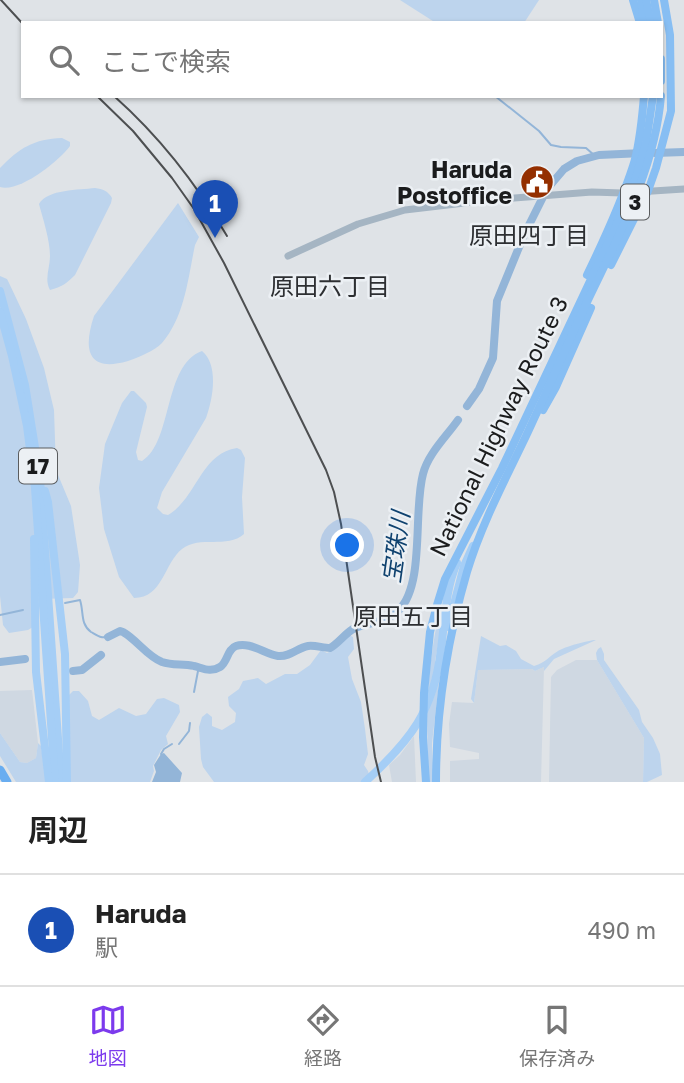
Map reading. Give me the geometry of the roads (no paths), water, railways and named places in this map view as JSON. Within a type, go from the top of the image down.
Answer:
[{"type":"highway","points":[[633,0],[641,21]]},
{"type":"highway","points":[[641,0],[642,21]]},
{"type":"highway","points":[[646,0],[651,21]]},
{"type":"highway","points":[[653,0],[660,21]]},
{"type":"highway","points":[[660,21],[662,0]]},
{"type":"highway","points":[[526,435],[556,387],[598,291],[648,191],[656,168],[671,111],[670,35],[662,0]]},
{"type":"highway","points":[[659,116],[665,104],[668,63],[663,37]]},
{"type":"highway","points":[[512,453],[513,437],[532,390],[582,296],[635,159],[646,98]]},
{"type":"highway","points":[[636,177],[645,127],[646,98]]},
{"type":"highway","name":"National Highway Route 3","points":[[436,782],[438,727],[446,660],[467,571],[512,453],[526,435],[582,296],[636,177],[646,143],[653,98]]},
{"type":"highway","name":"National Highway Route 3","points":[[582,296],[636,198],[653,144],[661,98]]},
{"type":"highway","name":"National Highway Route 3","points":[[426,782],[424,693],[430,632],[445,579],[504,472]]},
{"type":"highway","points":[[0,771],[7,782]]},
{"type":"main road","points":[[288,256],[358,224],[405,210],[592,192],[684,189]]},
{"type":"main road","name":"17","points":[[0,291],[25,386],[40,479],[55,782]]},
{"type":"main road","name":"17","points":[[0,312],[22,401],[35,488],[49,645]]},
{"type":"main road","points":[[40,479],[48,502],[63,633],[67,782]]},
{"type":"main road","points":[[35,488],[35,657],[49,782]]},
{"type":"main road","points":[[365,782],[408,739],[430,698],[440,659],[453,572],[469,535]]},
{"type":"main road","points":[[442,648],[464,566],[480,535]]},
{"type":"main road","name":"17","points":[[50,673],[61,782]]},
{"type":"waterway","points":[[498,98],[539,131],[551,145],[586,148],[594,155]]},
{"type":"waterway","name":"宝珠川","points":[[655,153],[684,152]]},
{"type":"waterway","name":"宝珠川","points":[[467,406],[479,389],[493,358],[497,301],[524,235],[547,189],[564,169],[577,161],[599,155],[643,153]]},
{"type":"waterway","name":"宝珠川","points":[[108,637],[120,631],[162,662],[213,670],[223,665],[236,646],[252,646],[278,656],[308,646],[330,648],[355,628],[389,617],[399,610],[412,583],[420,489],[425,467],[458,420]]},
{"type":"waterway","points":[[65,603],[80,600],[88,629],[99,636],[108,637]]},
{"type":"waterway","points":[[0,615],[23,610]]},
{"type":"waterway","name":"宝珠川","points":[[73,671],[82,670],[101,655]]},
{"type":"waterway","name":"宝珠川","points":[[0,662],[25,659]]},
{"type":"waterway","points":[[194,692],[198,671],[202,669]]},
{"type":"waterway","points":[[179,744],[189,731],[190,723]]},
{"type":"waterway","points":[[161,754],[172,744]]},
{"type":"railway","points":[[1,0],[21,22]]},
{"type":"railway","points":[[99,98],[133,131],[194,209],[224,263],[326,470],[341,524],[381,782]]},
{"type":"railway","points":[[116,98],[176,162],[227,236]]},
{"type":"place","name":"Haruda Postoffice","points":[[537,182]]},
{"type":"place","name":"Haruda","points":[[215,238]]},
{"type":"district","name":"原田四丁目","points":[[529,234]]},
{"type":"district","name":"原田六丁目","points":[[330,285]]},
{"type":"district","name":"原田五丁目","points":[[413,615]]}]
